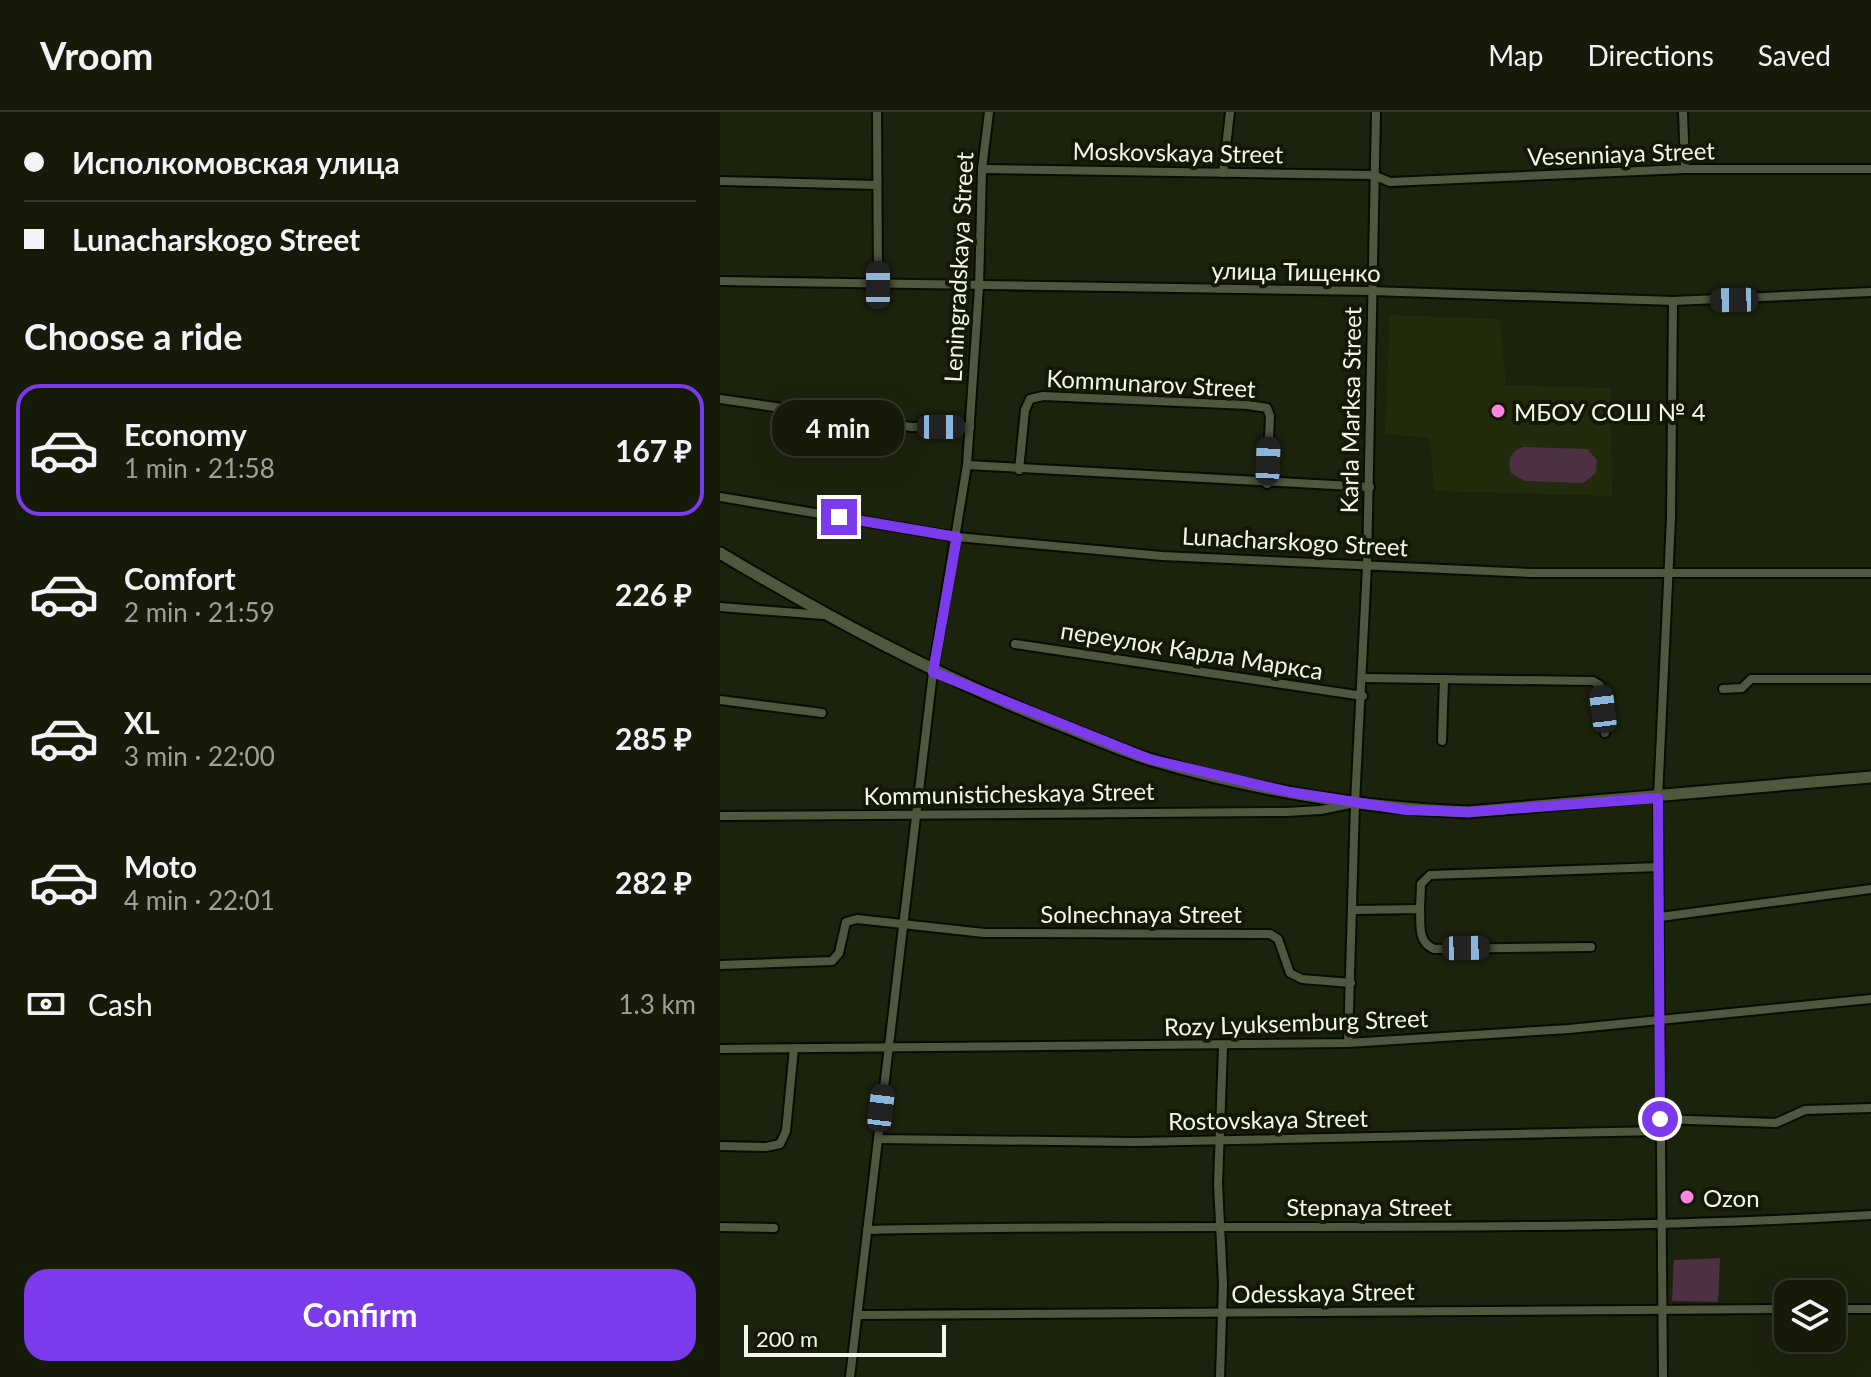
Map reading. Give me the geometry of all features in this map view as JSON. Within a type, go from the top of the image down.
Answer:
[{"type":"main road","points":[[720,553],[823,615],[933,672],[1149,759],[1220,778],[1355,803]]},
{"type":"main road","name":"Kommunisticheskaya Street","points":[[1355,803],[1468,812],[1658,798],[1871,777]]},
{"type":"street","points":[[877,112],[878,285]]},
{"type":"street","name":"Leningradskaya Street","points":[[850,1377],[933,672],[967,465],[979,287],[982,169],[989,112]]},
{"type":"street","points":[[1223,173],[1230,112]]},
{"type":"street","name":"Karla Marksa Street","points":[[1348,1043],[1355,803],[1363,696],[1370,487],[1376,112]]},
{"type":"street","points":[[1683,112],[1685,169]]},
{"type":"street","name":"Moskovskaya Street","points":[[982,169],[1373,175]]},
{"type":"street","name":"Vesenniaya Street","points":[[1373,175],[1390,182],[1685,169],[1871,169]]},
{"type":"street","points":[[720,181],[877,185]]},
{"type":"street","name":"улица Тищенко","points":[[720,281],[1371,291],[1673,301],[1871,292]]},
{"type":"street","points":[[1663,1377],[1658,798],[1671,518],[1673,301]]},
{"type":"street","name":"Kommunarov Street","points":[[1019,470],[1025,410],[1030,399],[1043,396],[1248,405],[1267,408],[1270,416],[1267,484]]},
{"type":"street","points":[[720,399],[912,427],[970,427]]},
{"type":"street","points":[[967,465],[1267,484],[1370,487]]},
{"type":"street","name":"Lunacharskogo Street","points":[[720,497],[957,537],[1162,556],[1367,566],[1667,573],[1871,573]]},
{"type":"street","points":[[720,607],[823,615]]},
{"type":"street","name":"переулок Карла Маркса","points":[[1015,644],[1363,696]]},
{"type":"street","points":[[1363,678],[1593,681],[1600,685],[1605,733]]},
{"type":"street","points":[[1442,741],[1444,679]]},
{"type":"street","points":[[1723,689],[1742,688],[1751,679],[1871,679]]},
{"type":"street","points":[[720,700],[822,713]]},
{"type":"street","name":"Kommunisticheskaya Street","points":[[720,816],[1286,812],[1321,810],[1355,803]]},
{"type":"street","points":[[1591,947],[1434,949],[1425,945],[1421,937],[1421,884],[1430,875],[1659,867]]},
{"type":"street","points":[[1660,917],[1871,889]]},
{"type":"street","points":[[1352,910],[1420,909]]},
{"type":"street","points":[[720,965],[832,961],[839,953],[846,922],[857,919],[904,923]]},
{"type":"street","name":"Solnechnaya Street","points":[[904,923],[984,933],[1270,934],[1278,939],[1290,973],[1302,979],[1351,983]]},
{"type":"street","name":"Rozy Lyuksemburg Street","points":[[720,1049],[1223,1047],[1348,1043],[1659,1020],[1871,999]]},
{"type":"street","points":[[1220,1377],[1219,1140],[1223,1047]]},
{"type":"street","points":[[720,1146],[766,1147],[780,1144],[786,1131],[794,1048]]},
{"type":"street","points":[[1660,1119],[1776,1123],[1805,1110],[1871,1108]]},
{"type":"street","name":"Rostovskaya Street","points":[[878,1139],[1219,1140],[1660,1131]]},
{"type":"street","name":"Stepnaya Street","points":[[867,1230],[1660,1225],[1871,1215]]},
{"type":"street","points":[[720,1227],[774,1228]]},
{"type":"street","name":"Odesskaya Street","points":[[858,1315],[1774,1309]]},
{"type":"street","points":[[1846,1309],[1871,1309]]},
{"type":"shaded area","name":"МБОУ СОШ № 4","points":[[1390,315],[1500,319],[1506,385],[1611,388],[1612,496],[1434,491],[1430,438],[1385,434]]},
{"type":"shaded area","points":[[1523,447],[1587,449],[1597,460],[1596,473],[1583,483],[1525,481],[1511,473],[1510,464],[1513,454]]},
{"type":"shaded area","points":[[1720,1258],[1718,1302],[1672,1301],[1674,1260]]},
{"type":"place","name":"МБОУ СОШ № 4","points":[[1498,411]]},
{"type":"place","name":"Ozon","points":[[1687,1197]]},
{"type":"route","points":[[839,517],[957,537],[933,672],[1149,759],[1290,792],[1406,810],[1468,812],[1658,798],[1660,1119]]}]
